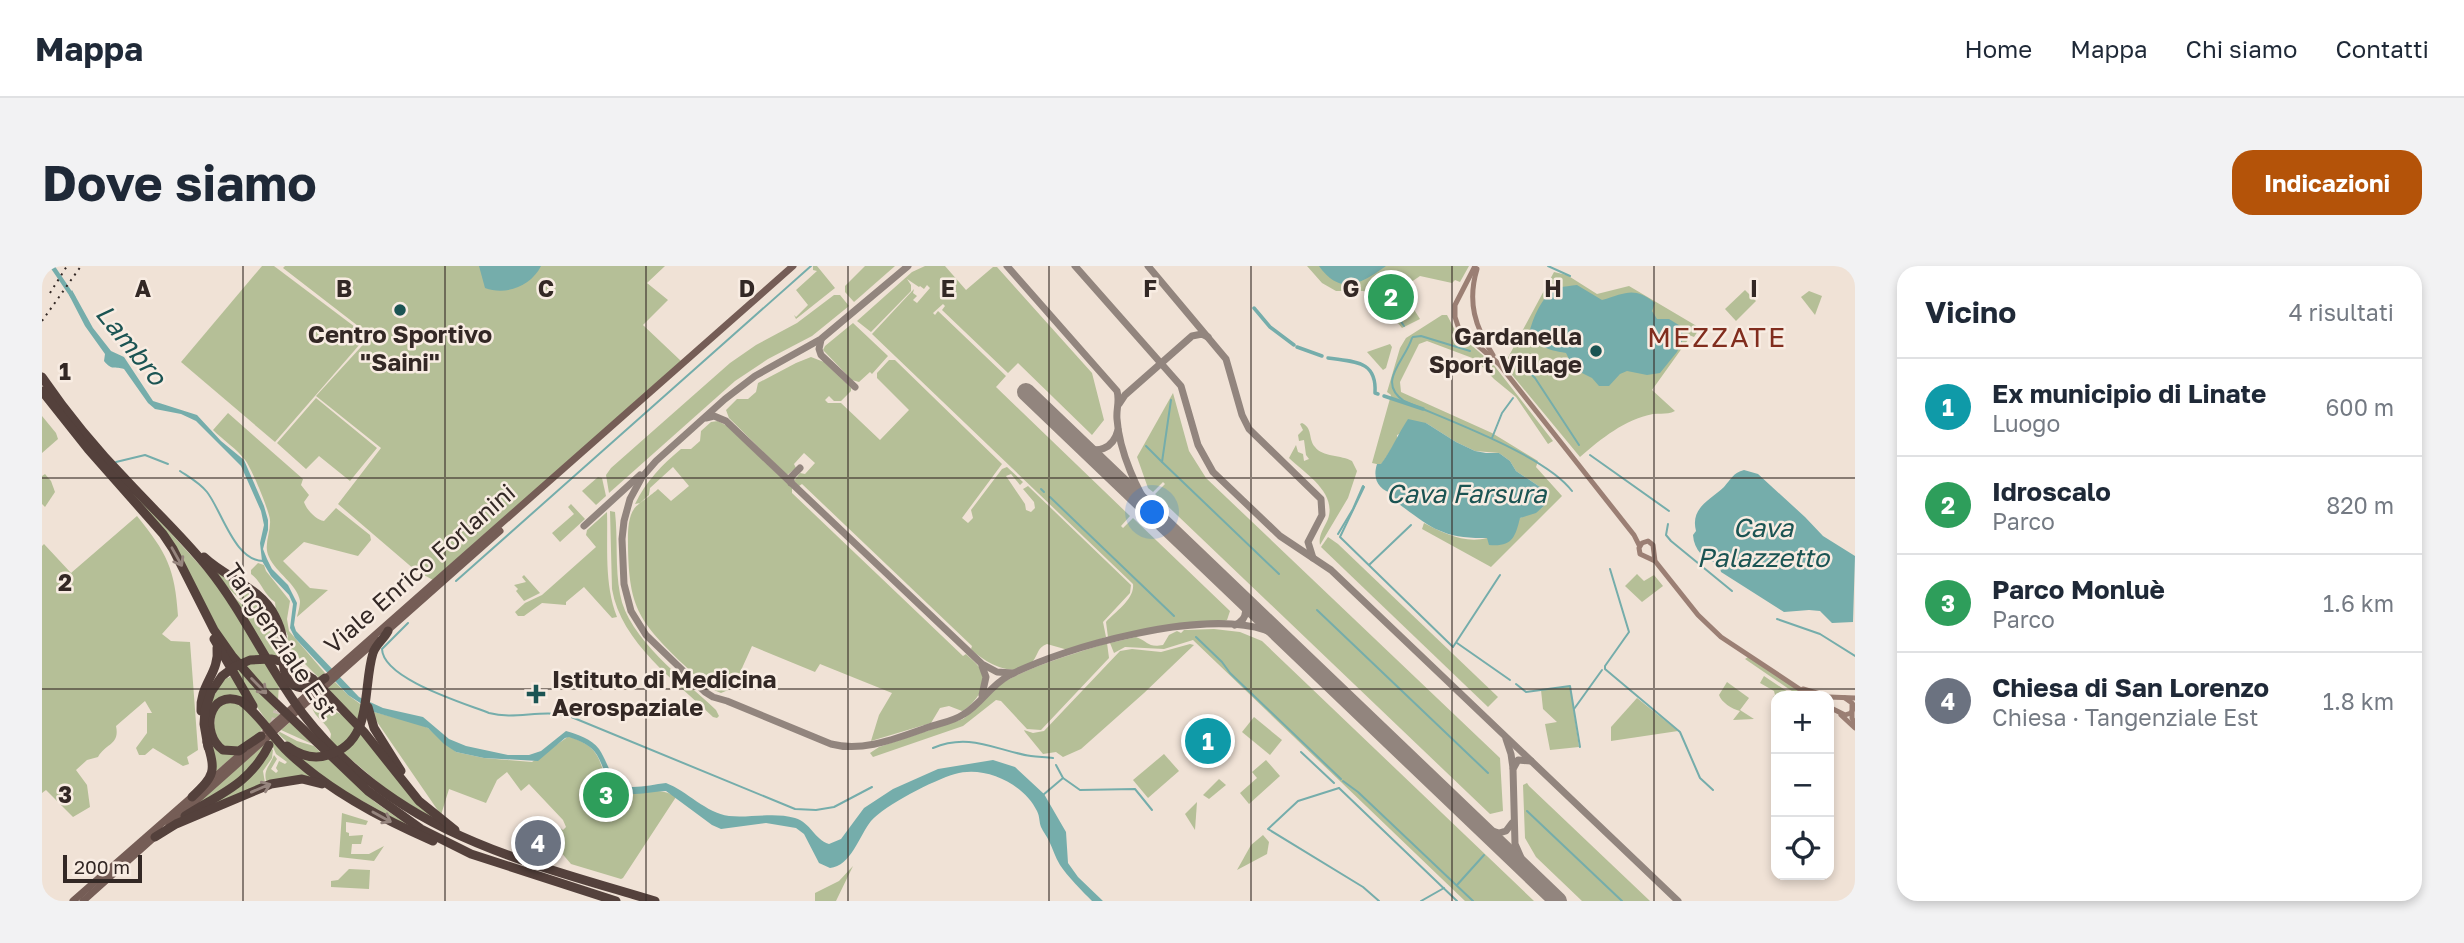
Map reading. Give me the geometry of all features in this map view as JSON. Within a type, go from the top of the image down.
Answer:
[{"type":"highway","name":"Tangenziale Est","points":[[42,377],[83,432],[185,540],[227,593],[303,715],[368,791],[407,820],[453,846],[500,865],[611,900]]},
{"type":"highway","name":"Tangenziale Est","points":[[42,391],[88,450],[163,534],[230,660],[339,760],[387,796],[425,820],[464,839],[653,900]]},
{"type":"highway","points":[[185,540],[208,561],[257,594],[271,609],[279,625],[285,672],[289,680],[299,687],[309,688],[331,676]]},
{"type":"highway","points":[[192,797],[213,773],[214,764],[203,726],[200,701],[203,688],[217,664],[218,652],[199,604]]},
{"type":"highway","points":[[278,711],[282,648],[279,625]]},
{"type":"highway","points":[[275,742],[318,757],[332,754],[354,738],[367,704],[375,650],[388,631]]},
{"type":"highway","points":[[215,640],[230,660],[233,675],[275,742],[307,769],[382,817],[429,840],[490,864],[500,865]]},
{"type":"highway","points":[[208,747],[204,724],[205,709],[209,695],[220,678],[245,662],[259,659],[281,661],[313,679],[364,732],[412,794],[441,821],[463,834],[517,857]]},
{"type":"highway","points":[[261,736],[241,750],[225,751],[213,738],[210,715],[219,701],[234,698],[245,703],[263,723]]},
{"type":"highway","points":[[367,704],[376,733],[426,807]]},
{"type":"highway","points":[[155,837],[238,784],[255,768],[275,742]]},
{"type":"highway","points":[[155,837],[176,824],[283,781],[308,780],[346,796]]},
{"type":"main road","name":"Viale Enrico Forlanini","points":[[83,901],[129,863],[331,676],[793,266]]},
{"type":"main road","name":"Viale Enrico Forlanini","points":[[73,901],[129,863],[192,797],[331,676],[388,631],[800,266]]},
{"type":"main road","points":[[1477,266],[1455,305],[1455,317],[1465,336],[1499,364]]},
{"type":"main road","points":[[1477,266],[1472,303],[1477,325],[1499,364],[1641,544],[1640,554],[1652,557],[1707,625],[1802,691]]},
{"type":"main road","points":[[1459,296],[1467,295],[1472,303]]},
{"type":"main road","points":[[1465,336],[1474,334],[1477,325]]},
{"type":"main road","points":[[1641,544],[1649,542],[1653,545],[1652,557]]},
{"type":"main road","points":[[1788,683],[1813,691]]},
{"type":"main road","points":[[1834,697],[1855,698]]},
{"type":"main road","points":[[1845,698],[1851,701],[1854,707],[1852,718],[1855,726]]},
{"type":"main road","points":[[1839,713],[1836,704],[1845,698]]},
{"type":"main road","points":[[1839,713],[1848,715],[1854,707]]},
{"type":"main road","points":[[1834,710],[1855,726]]},
{"type":"green space","points":[[262,266],[274,266],[367,336],[275,442],[181,362]]},
{"type":"green space","points":[[665,266],[647,283],[668,300],[643,325],[681,361],[433,580],[415,570],[338,504],[381,448],[316,396],[371,336],[283,268]]},
{"type":"green space","points":[[813,266],[817,266],[835,288],[796,319],[794,315],[796,317],[808,305],[796,290],[817,271],[813,270]]},
{"type":"green space","points":[[865,266],[895,266],[854,302],[845,292],[845,286]]},
{"type":"green space","points":[[925,266],[945,266],[966,290],[993,267],[997,267],[1092,373],[1104,420],[1092,435],[1018,363],[1008,373],[942,310],[945,306],[943,304],[933,313],[935,315],[938,311],[1006,376],[996,387],[1130,516],[1121,526],[1123,528],[1133,518],[1230,611],[1227,620],[1220,623],[1173,625],[1108,637],[1106,622],[1128,600],[1133,584],[872,334],[914,289],[913,293],[917,296],[913,300],[917,303],[930,288],[927,285],[924,289],[907,279],[911,291],[871,332],[857,321],[912,272]]},
{"type":"green space","points":[[1307,266],[1469,266],[1460,282],[1455,280],[1452,283],[1420,276],[1401,289],[1420,319],[1402,328],[1374,294],[1363,291],[1336,291],[1322,283]]},
{"type":"green space","name":"Gardanella Sport Village","points":[[1554,272],[1567,275],[1597,294],[1629,286],[1700,328],[1694,337],[1689,335],[1652,390],[1675,411],[1653,414],[1623,425],[1580,457],[1504,365]]},
{"type":"green space","points":[[1745,290],[1756,301],[1736,321],[1725,309]]},
{"type":"green space","points":[[1809,291],[1822,296],[1815,315],[1801,297]]},
{"type":"green space","points":[[834,295],[840,295],[849,306],[812,336],[768,359],[735,381],[609,493],[606,475],[611,468],[730,363],[756,345],[797,323]]},
{"type":"green space","points":[[1442,315],[1447,315],[1456,332],[1493,364],[1553,441],[1548,444],[1516,397],[1475,359],[1427,341],[1419,344],[1400,382],[1401,392],[1492,433],[1538,461],[1536,467],[1562,496],[1491,567],[1422,529],[1424,523],[1462,539],[1487,538],[1544,506],[1546,491],[1516,471],[1510,461],[1499,453],[1475,451],[1426,423],[1397,435],[1397,440],[1381,465],[1372,463],[1391,395],[1387,392],[1400,348],[1406,338]]},
{"type":"green space","points":[[853,323],[888,356],[872,374],[870,372],[859,382],[852,380],[823,350]]},
{"type":"green space","points":[[1390,344],[1392,347],[1383,370],[1367,352]]},
{"type":"green space","points":[[811,357],[824,362],[851,388],[841,401],[834,401],[829,396],[825,400],[828,403],[841,403],[880,440],[909,410],[877,378],[877,373],[889,360],[895,360],[1002,464],[962,518],[968,523],[973,518],[971,510],[1002,469],[1007,467],[1023,482],[1020,485],[1011,474],[1006,476],[1025,504],[1026,510],[1031,512],[1035,508],[1034,502],[1023,489],[1028,486],[1131,585],[1130,593],[1103,622],[1106,637],[1068,650],[1047,644],[1040,649],[1033,661],[1018,669],[992,664],[971,649],[972,646],[802,484],[799,486],[794,481],[800,473],[805,474],[815,463],[804,453],[794,464],[796,468],[787,475],[729,418],[726,410],[737,399],[748,399],[756,392],[758,383]]},
{"type":"green space","points":[[1173,393],[1189,451],[1206,478],[1500,758],[1503,811],[1490,814],[1155,494],[1165,484],[1163,482],[1153,492],[1148,488],[1137,457]]},
{"type":"green space","points":[[316,398],[377,448],[350,481],[319,456],[306,469],[277,443]]},
{"type":"green space","points":[[228,413],[303,479],[301,485],[309,495],[304,502],[309,511],[324,521],[336,508],[370,535],[371,540],[358,556],[304,542],[283,561],[310,588],[328,590],[297,617],[300,603],[298,595],[272,563],[267,552],[270,520],[255,479],[242,456],[213,430]]},
{"type":"green space","points":[[42,416],[58,439],[42,453]]},
{"type":"green space","points":[[718,421],[727,426],[792,488],[792,493],[963,656],[966,654],[977,665],[982,672],[983,683],[971,704],[962,711],[949,706],[940,708],[931,723],[871,741],[879,715],[892,693],[820,664],[815,672],[752,646],[733,688],[721,693],[701,681],[656,637],[640,613],[631,586],[628,547],[630,518],[635,507],[658,489],[671,501],[689,486],[673,467],[650,488],[649,495],[635,504],[661,467],[681,449],[691,449],[700,441],[701,431],[711,422]]},
{"type":"green space","points":[[1300,424],[1308,428],[1318,450],[1352,461],[1357,471],[1348,498],[1320,545],[1330,510],[1328,501],[1311,477],[1289,458],[1296,445],[1298,452],[1303,454],[1304,461],[1309,459],[1304,440],[1299,441],[1298,435],[1303,430]]},
{"type":"green space","points":[[45,474],[55,492],[45,507],[42,504],[42,476]]},
{"type":"green space","points":[[598,477],[602,478],[606,496],[596,505],[582,491]]},
{"type":"green space","points":[[130,488],[215,582],[262,656],[240,661],[218,631],[193,580],[128,490]]},
{"type":"green space","points":[[571,504],[585,519],[560,542],[552,533],[574,514],[568,507]]},
{"type":"green space","points":[[610,511],[615,512],[618,584],[625,611],[645,642],[716,710],[719,716],[717,718],[652,660],[626,627],[617,609],[612,589]]},
{"type":"green space","points":[[607,512],[608,578],[617,617],[612,618],[584,587],[566,602],[566,605],[542,603],[524,616],[518,616],[515,612],[525,603],[542,595],[596,547],[586,535],[587,530]]},
{"type":"green space","points":[[137,516],[168,562],[175,586],[178,616],[162,634],[171,641],[190,642],[198,750],[187,757],[189,764],[183,766],[153,748],[145,755],[139,755],[136,748],[147,733],[147,713],[152,713],[145,701],[116,726],[116,737],[98,757],[87,760],[76,770],[87,785],[90,807],[73,817],[46,790],[42,793],[42,546],[44,544],[71,573]]},
{"type":"green space","points":[[1328,537],[1498,697],[1488,707],[1321,547]]},
{"type":"green space","points":[[258,563],[264,565],[290,601],[287,619],[289,631],[325,673],[319,678],[287,646],[288,636],[276,611],[275,602],[251,574],[251,570]]},
{"type":"green space","points":[[211,565],[264,603],[279,636],[226,586]]},
{"type":"green space","points":[[1637,574],[1644,581],[1654,575],[1663,586],[1642,602],[1625,586]]},
{"type":"green space","points":[[524,575],[540,593],[524,601],[514,585],[526,582],[522,577]]},
{"type":"green space","points":[[234,597],[279,640],[279,658],[270,657]]},
{"type":"green space","points":[[1184,630],[1240,632],[1262,641],[1534,901],[1465,901],[1193,640],[1164,649],[1125,647],[1114,653],[1110,643],[1136,637],[1158,646],[1163,645],[1169,635],[1177,631],[1181,633]]},
{"type":"green space","points":[[1107,643],[1109,658],[1041,730],[1027,729],[1001,701],[996,700],[963,726],[873,757],[870,753],[879,747],[963,719],[999,685],[1024,672]]},
{"type":"green space","points":[[1194,645],[1081,749],[1063,757],[1056,752],[1043,754],[1025,732],[1024,730],[1033,733],[1044,731],[1120,651],[1132,649],[1161,652]]},
{"type":"green space","points":[[1748,657],[1800,691],[1792,691],[1745,659]]},
{"type":"green space","points":[[264,660],[279,684],[278,700],[242,664]]},
{"type":"green space","points":[[236,667],[276,711],[281,713],[269,724],[236,677]]},
{"type":"green space","points":[[226,675],[228,678],[231,676],[245,697],[245,702],[214,704],[213,741],[237,753],[214,773],[207,708]]},
{"type":"green space","points":[[1764,676],[1786,691],[1774,691],[1760,683]]},
{"type":"green space","points":[[335,682],[363,706],[359,722],[328,688]]},
{"type":"green space","points":[[1727,682],[1749,698],[1740,710],[1754,719],[1733,720],[1740,711],[1727,705],[1719,695]]},
{"type":"green space","points":[[1570,686],[1579,747],[1550,750],[1545,724],[1557,722],[1543,709],[1541,690]]},
{"type":"green space","points":[[1637,698],[1678,731],[1611,741],[1611,727]]},
{"type":"green space","points":[[237,700],[263,729],[246,744],[228,750],[213,735],[216,706]]},
{"type":"green space","points":[[315,703],[343,715],[357,729],[338,749],[330,740],[329,730],[313,711]]},
{"type":"green space","points":[[374,712],[419,724],[428,728],[456,752],[484,758],[532,762],[569,736],[594,751],[608,781],[621,792],[659,791],[676,797],[621,879],[571,864],[554,844],[559,841],[555,836],[558,832],[555,829],[558,826],[563,830],[566,827],[563,820],[529,784],[521,791],[507,772],[497,780],[486,803],[449,789],[441,815],[373,716]]},
{"type":"green space","points":[[1254,717],[1282,740],[1270,755],[1242,732]]},
{"type":"green space","points":[[290,722],[312,744],[281,730]]},
{"type":"green space","points":[[359,731],[447,826],[392,794],[341,751]]},
{"type":"green space","points":[[278,733],[314,746],[323,755],[298,749],[282,738]]},
{"type":"green space","points":[[272,738],[317,779],[267,783],[266,772],[274,755],[277,759],[271,769],[276,773],[279,761],[285,764],[287,762],[276,754],[270,740]]},
{"type":"green space","points":[[266,743],[273,750],[272,758],[263,771],[265,783],[189,817],[249,772],[187,812]]},
{"type":"green space","points":[[284,745],[326,757],[375,802],[415,830],[326,781]]},
{"type":"green space","points":[[1164,754],[1179,771],[1148,798],[1133,780]]},
{"type":"green space","points":[[1266,760],[1280,776],[1249,804],[1240,793],[1257,778],[1252,772]]},
{"type":"green space","points":[[1219,779],[1226,785],[1209,799],[1203,795]]},
{"type":"green space","points":[[1527,783],[1650,901],[1582,901],[1536,857],[1525,838],[1523,785]]},
{"type":"green space","points":[[1197,802],[1195,830],[1185,814]]},
{"type":"green space","points":[[342,813],[368,821],[366,825],[346,822],[346,832],[349,836],[363,835],[361,844],[352,844],[351,854],[369,854],[384,846],[374,861],[339,857]]},
{"type":"green space","points":[[1263,835],[1269,842],[1267,854],[1237,870],[1251,845]]},
{"type":"green space","points":[[853,866],[836,901],[815,901],[815,893],[839,881]]},
{"type":"green space","points":[[349,869],[370,870],[369,889],[331,887],[331,881],[338,880]]},
{"type":"water","points":[[479,266],[541,266],[524,284],[501,291],[485,288]]},
{"type":"water","points":[[1319,266],[1386,266],[1360,282],[1344,284],[1327,276]]},
{"type":"water","points":[[1577,285],[1602,300],[1630,292],[1641,294],[1655,303],[1652,311],[1657,319],[1669,319],[1682,327],[1683,339],[1677,352],[1660,373],[1647,375],[1627,371],[1620,374],[1609,386],[1599,386],[1592,378],[1578,371],[1579,365],[1569,359],[1566,353],[1541,345],[1530,330],[1544,300],[1559,288]]},
{"type":"water","points":[[72,290],[93,328],[111,351],[124,357],[153,401],[197,415],[221,441],[244,460],[268,520],[263,549],[272,569],[288,585],[297,603],[294,625],[296,631],[359,697],[383,708],[423,717],[449,739],[466,746],[508,755],[529,755],[541,751],[566,731],[570,732],[596,745],[615,779],[626,786],[666,783],[721,814],[779,815],[795,818],[805,823],[820,839],[829,844],[841,839],[864,808],[893,789],[938,769],[993,760],[1015,767],[1044,794],[1066,832],[1068,863],[1078,877],[1103,901],[1092,901],[1063,869],[1031,801],[1013,785],[991,775],[979,772],[955,774],[898,801],[871,821],[844,862],[830,868],[819,863],[804,834],[796,828],[766,823],[721,829],[666,791],[636,794],[619,791],[610,783],[595,752],[569,737],[538,761],[484,758],[456,752],[428,728],[374,712],[348,695],[295,638],[290,628],[293,604],[262,561],[260,543],[264,525],[261,511],[241,466],[196,421],[181,414],[155,409],[124,369],[111,367],[104,361],[105,354],[85,326],[69,295]]},
{"type":"water","name":"Cava Farsura","points":[[1408,419],[1426,423],[1475,451],[1499,453],[1510,461],[1516,471],[1546,491],[1544,506],[1536,513],[1520,518],[1514,536],[1508,543],[1489,545],[1487,538],[1459,536],[1437,530],[1395,501],[1394,494],[1384,490],[1376,479],[1377,464],[1381,464]]},
{"type":"water","name":"Cava Palazzetto","points":[[1744,470],[1758,474],[1823,536],[1855,556],[1853,622],[1832,623],[1820,611],[1784,612],[1721,572],[1719,564],[1704,557],[1698,550],[1693,535],[1699,510],[1735,475]]},
{"type":"waterway","name":"Lambro","points":[[52,266],[73,297]]},
{"type":"waterway","points":[[456,581],[811,266]]},
{"type":"waterway","points":[[1548,266],[1570,276]]},
{"type":"waterway","points":[[1386,299],[1404,326]]},
{"type":"waterway","points":[[1254,308],[1270,327],[1294,345]]},
{"type":"waterway","points":[[1413,337],[1421,336],[1470,351]]},
{"type":"waterway","points":[[1412,338],[1392,379],[1396,394],[1404,401],[1469,428],[1540,464],[1572,491]]},
{"type":"waterway","points":[[1297,347],[1322,356]]},
{"type":"waterway","points":[[1328,358],[1355,362],[1368,368],[1375,382],[1375,393],[1378,394]]},
{"type":"waterway","points":[[1504,361],[1529,372],[1535,378],[1579,445]]},
{"type":"waterway","points":[[1384,396],[1423,409]]},
{"type":"waterway","points":[[1492,438],[1502,413],[1513,398]]},
{"type":"waterway","points":[[1171,400],[1162,462],[1279,574]]},
{"type":"waterway","points":[[1146,446],[1162,462]]},
{"type":"waterway","points":[[116,462],[145,455],[168,464]]},
{"type":"waterway","points":[[1590,455],[1669,511]]},
{"type":"waterway","points":[[180,471],[207,492],[230,534],[245,554],[265,561]]},
{"type":"waterway","points":[[1338,534],[1363,486]]},
{"type":"waterway","points":[[1364,487],[1340,537],[1453,647],[1500,575]]},
{"type":"waterway","points":[[1041,489],[1044,492]]},
{"type":"waterway","points":[[1050,497],[1174,616]]},
{"type":"waterway","points":[[1668,524],[1666,535],[1671,541],[1732,591]]},
{"type":"waterway","points":[[1369,565],[1411,525]]},
{"type":"waterway","points":[[1610,569],[1629,632],[1605,669],[1680,732],[1700,778],[1713,790]]},
{"type":"waterway","points":[[1317,610],[1488,773]]},
{"type":"waterway","points":[[1777,619],[1820,634],[1855,656]]},
{"type":"waterway","points":[[408,623],[382,649],[386,660],[410,680],[489,713],[569,716],[795,809],[834,807],[872,787]]},
{"type":"waterway","points":[[1196,637],[1341,779]]},
{"type":"waterway","points":[[1457,643],[1510,680]]},
{"type":"waterway","points":[[1574,709],[1602,670]]},
{"type":"waterway","points":[[1516,684],[1526,692],[1570,686],[1580,747]]},
{"type":"waterway","points":[[933,748],[971,742],[1019,754],[1053,758]]},
{"type":"waterway","points":[[1301,752],[1334,783]]},
{"type":"waterway","points":[[1043,795],[1063,778],[1056,765]]},
{"type":"waterway","points":[[1063,778],[1080,790],[1135,789],[1152,810]]},
{"type":"waterway","points":[[1343,781],[1473,901]]},
{"type":"waterway","points":[[1339,788],[1298,801],[1268,829],[1363,887],[1379,901]]},
{"type":"waterway","points":[[1339,788],[1457,901]]},
{"type":"waterway","points":[[1527,811],[1622,901]]},
{"type":"waterway","points":[[1457,885],[1484,855]]},
{"type":"waterway","points":[[1421,901],[1444,888]]},
{"type":"taxiway","points":[[908,266],[821,339],[755,376],[725,399],[642,477],[630,499],[622,539],[624,584],[631,611],[646,635],[713,697],[831,744],[856,747],[894,739],[956,718],[970,710],[1008,676],[1063,653],[1135,634],[1171,627],[1238,625],[1265,630],[1292,647]]},
{"type":"taxiway","points":[[1007,266],[1117,391],[1118,431],[1125,457],[1142,496],[1156,517]]},
{"type":"taxiway","points":[[1075,266],[1181,386],[1198,445],[1213,472],[1280,536],[1331,570],[1678,901]]},
{"type":"taxiway","points":[[1148,266],[1226,359],[1242,415],[1249,429],[1321,499],[1322,515],[1308,542],[1313,558]]},
{"type":"taxiway","points":[[1119,404],[1125,395],[1192,336],[1202,334],[1208,337]]},
{"type":"taxiway","points":[[821,340],[821,355],[855,387]]},
{"type":"taxiway","points":[[706,418],[714,416],[726,421],[982,664],[997,672],[1013,673]]},
{"type":"taxiway","points":[[1081,445],[1093,450],[1104,448],[1116,437],[1118,430]]},
{"type":"taxiway","points":[[791,483],[791,477],[800,468]]},
{"type":"taxiway","points":[[584,526],[640,475]]},
{"type":"taxiway","points":[[1235,625],[1243,619],[1246,612],[1238,596]]},
{"type":"taxiway","points":[[982,666],[986,677],[982,695]]},
{"type":"taxiway","points":[[1506,739],[1513,768]]},
{"type":"taxiway","points":[[1527,871],[1515,844],[1513,769],[1518,760],[1531,761]]},
{"type":"taxiway","points":[[1480,827],[1499,833],[1506,831],[1512,823]]},
{"type":"runway","points":[[1026,392],[1558,901]]},
{"type":"tunnel","points":[[274,727],[278,711]]},
{"type":"railway","points":[[50,293],[67,266]]},
{"type":"railway","points":[[42,321],[81,266]]},
{"type":"place","name":"Idroscalo","points":[[1391,297]]},
{"type":"place","name":"Centro Sportivo \"Saini\"","points":[[400,310]]},
{"type":"place","name":"Gardanella Sport Village","points":[[1596,351]]},
{"type":"place","name":"Istituto di Medicina Aerospaziale","points":[[536,694]]},
{"type":"place","name":"Ex municipio di Linate","points":[[1208,741]]},
{"type":"place","name":"Parco Monluè","points":[[606,795]]},
{"type":"place","name":"Chiesa di San Lorenzo","points":[[538,843]]},
{"type":"district","name":"MEZZATE","points":[[1717,337]]}]
